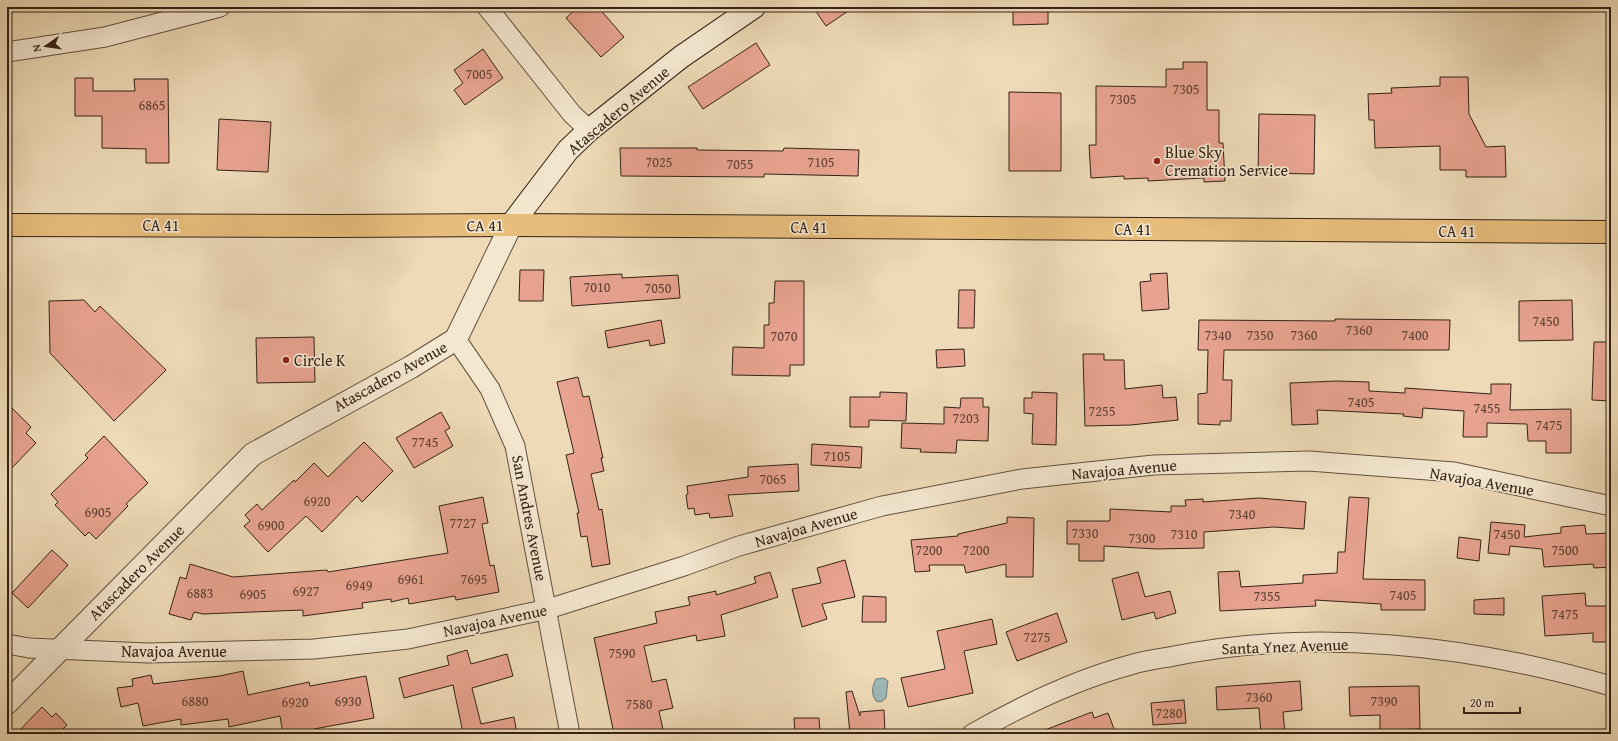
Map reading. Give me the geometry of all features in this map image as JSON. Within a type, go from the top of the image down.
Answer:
[{"type":"main road","name":"CA 41","points":[[7,224],[336,226],[511,225],[1611,232]]},
{"type":"street","points":[[7,52],[105,37],[220,7]]},
{"type":"street","points":[[487,7],[572,114],[589,130]]},
{"type":"street","name":"Atascadero Avenue","points":[[7,703],[253,454],[410,367],[456,339],[511,225],[568,150],[589,130],[681,57],[754,7]]},
{"type":"street","name":"San Andres Avenue","points":[[456,339],[490,389],[515,446],[548,609],[570,734]]},
{"type":"street","name":"Navajoa Avenue","points":[[7,644],[29,648],[61,648],[148,653],[314,649],[408,639],[548,609],[684,566],[739,546],[882,506],[1022,479],[1154,464],[1309,461],[1454,472],[1611,506]]},
{"type":"street","name":"Santa Ynez Avenue","points":[[972,734],[1034,701],[1130,665],[1238,645],[1329,642],[1419,647],[1509,662],[1611,686]]},
{"type":"water","points":[[884,678],[888,681],[886,698],[881,702],[876,701],[873,693],[874,684],[876,679]]},
{"type":"building","points":[[578,7],[598,7],[624,37],[601,57],[566,18]]},
{"type":"building","points":[[813,7],[854,7],[826,26]]},
{"type":"building","points":[[1013,7],[1048,7],[1048,24],[1013,25]]},
{"type":"building","points":[[756,43],[770,65],[703,109],[688,87]]},
{"type":"building","points":[[483,49],[503,78],[465,105],[454,90],[463,83],[454,70]]},
{"type":"building","points":[[1183,62],[1207,62],[1207,110],[1219,110],[1219,143],[1223,143],[1225,181],[1204,182],[1204,178],[1148,181],[1148,178],[1124,179],[1124,176],[1091,178],[1089,145],[1096,145],[1096,86],[1166,87],[1166,69],[1183,69]]},
{"type":"building","points":[[1440,77],[1468,77],[1469,114],[1486,147],[1505,146],[1506,177],[1466,177],[1466,170],[1440,170],[1440,146],[1375,148],[1374,120],[1369,120],[1368,94],[1392,93],[1391,88],[1440,86]]},
{"type":"building","points":[[75,78],[93,78],[93,91],[135,91],[134,79],[168,79],[169,163],[146,163],[146,149],[102,148],[102,116],[75,116]]},
{"type":"building","points":[[1009,92],[1061,93],[1061,171],[1009,171]]},
{"type":"building","points":[[1259,114],[1315,115],[1314,174],[1258,173]]},
{"type":"building","points":[[219,119],[271,122],[268,172],[217,170]]},
{"type":"building","points":[[620,148],[697,148],[697,150],[783,151],[784,148],[859,150],[858,176],[764,174],[764,177],[621,176]]},
{"type":"building","points":[[520,270],[544,270],[543,301],[519,301]]},
{"type":"building","points":[[1167,273],[1169,309],[1142,311],[1140,282],[1151,281],[1150,274]]},
{"type":"building","points":[[622,274],[622,278],[678,275],[680,298],[572,306],[570,277]]},
{"type":"building","points":[[775,281],[804,281],[804,365],[790,365],[790,376],[732,375],[733,347],[764,348],[764,325],[769,325],[769,303],[774,303]]},
{"type":"building","points":[[959,290],[975,290],[974,328],[958,328]]},
{"type":"building","points":[[84,300],[95,312],[100,306],[166,370],[114,421],[50,353],[49,301]]},
{"type":"building","points":[[1572,300],[1573,340],[1519,341],[1519,301]]},
{"type":"building","points":[[1335,319],[1450,320],[1449,350],[1224,350],[1223,380],[1232,380],[1231,421],[1220,421],[1220,425],[1198,424],[1198,394],[1207,393],[1208,350],[1198,350],[1199,320],[1335,321]]},
{"type":"building","points":[[661,320],[665,343],[650,346],[649,340],[608,348],[605,331]]},
{"type":"building","name":"Circle K","points":[[314,337],[315,382],[257,383],[256,338]]},
{"type":"building","points":[[1594,342],[1611,342],[1611,401],[1592,400]]},
{"type":"building","points":[[964,349],[965,366],[937,368],[936,350]]},
{"type":"building","points":[[1083,354],[1104,354],[1104,360],[1124,360],[1125,389],[1162,385],[1163,398],[1176,397],[1178,420],[1131,425],[1085,426]]},
{"type":"building","points":[[578,377],[583,397],[589,396],[603,458],[601,458],[604,471],[591,474],[599,510],[602,509],[610,564],[592,567],[587,536],[581,537],[577,513],[579,513],[566,455],[574,453],[557,382]]},
{"type":"building","points":[[1336,381],[1369,382],[1369,391],[1405,393],[1405,388],[1491,394],[1491,384],[1511,384],[1510,410],[1571,409],[1571,453],[1546,453],[1546,441],[1528,441],[1527,424],[1487,423],[1487,437],[1463,437],[1464,411],[1423,408],[1422,418],[1403,416],[1404,414],[1317,410],[1318,424],[1292,425],[1290,383]]},
{"type":"building","points":[[880,392],[907,393],[906,421],[869,420],[869,427],[850,427],[850,397],[880,397]]},
{"type":"building","points":[[1032,392],[1057,393],[1056,445],[1032,444],[1033,414],[1024,413],[1024,398],[1032,398]]},
{"type":"building","points":[[961,398],[983,398],[983,407],[989,407],[988,441],[957,440],[956,453],[920,452],[921,449],[901,448],[902,423],[944,424],[944,407],[960,408]]},
{"type":"building","points":[[7,403],[31,427],[26,433],[36,443],[7,473]]},
{"type":"building","points":[[441,412],[450,428],[445,431],[453,446],[414,468],[396,438]]},
{"type":"building","points":[[104,436],[148,483],[126,504],[128,506],[96,539],[89,532],[85,536],[55,505],[58,502],[51,494],[88,458],[85,455]]},
{"type":"building","points":[[364,442],[393,471],[362,502],[357,496],[322,532],[306,516],[268,552],[244,526],[250,521],[245,515],[257,504],[262,510],[294,480],[295,482],[314,463],[328,477]]},
{"type":"building","points":[[812,444],[862,447],[861,468],[811,465]]},
{"type":"building","points":[[798,464],[799,491],[728,495],[733,516],[710,518],[709,513],[695,515],[694,508],[688,509],[686,495],[688,494],[687,486],[748,477],[748,467]]},
{"type":"building","points":[[483,497],[488,523],[482,524],[490,566],[494,565],[499,592],[456,600],[455,596],[409,604],[408,598],[391,602],[391,599],[362,603],[363,608],[303,616],[303,610],[203,614],[194,612],[191,620],[169,614],[180,577],[186,579],[190,564],[233,577],[327,570],[328,572],[448,553],[439,506]]},
{"type":"building","points":[[1349,497],[1369,498],[1363,579],[1425,580],[1425,610],[1381,610],[1381,604],[1315,600],[1316,606],[1220,611],[1218,572],[1239,571],[1241,587],[1303,583],[1303,575],[1337,573],[1338,552],[1345,552]]},
{"type":"building","points":[[1259,498],[1306,502],[1304,529],[1274,527],[1204,532],[1204,548],[1156,549],[1104,546],[1104,561],[1079,561],[1079,544],[1067,544],[1067,521],[1110,521],[1110,509],[1171,512],[1171,506],[1186,506],[1185,500],[1203,499],[1203,502]]},
{"type":"building","points":[[1007,517],[1034,518],[1033,577],[1006,577],[1006,564],[966,573],[964,565],[929,565],[930,571],[915,572],[911,540],[958,536],[958,534],[1007,523]]},
{"type":"building","points":[[1491,522],[1525,525],[1524,537],[1561,533],[1561,527],[1585,525],[1586,534],[1611,533],[1611,567],[1594,568],[1593,564],[1544,567],[1542,549],[1510,546],[1509,555],[1488,553]]},
{"type":"building","points":[[1459,537],[1481,540],[1479,561],[1457,558]]},
{"type":"building","points":[[52,550],[68,565],[28,608],[12,593]]},
{"type":"building","points":[[845,560],[855,597],[822,604],[827,619],[802,627],[792,589],[821,583],[817,568]]},
{"type":"building","points":[[770,572],[778,597],[721,615],[725,636],[697,641],[696,635],[644,646],[652,682],[666,679],[673,708],[659,711],[664,734],[614,734],[594,638],[657,623],[655,612],[690,605],[688,597],[716,591],[716,595],[756,583],[754,577]]},
{"type":"building","points":[[1138,572],[1145,597],[1170,591],[1176,613],[1156,619],[1154,612],[1122,620],[1112,579]]},
{"type":"building","points":[[1585,593],[1586,606],[1611,606],[1611,642],[1593,642],[1593,633],[1545,636],[1542,596]]},
{"type":"building","points":[[863,596],[886,597],[886,622],[862,622]]},
{"type":"building","points":[[1504,598],[1504,615],[1474,614],[1474,600]]},
{"type":"building","points":[[1057,613],[1067,642],[1017,661],[1006,632]]},
{"type":"building","points":[[992,619],[997,644],[964,651],[973,693],[908,707],[901,678],[945,669],[937,631]]},
{"type":"building","points":[[467,650],[471,664],[507,654],[513,676],[472,688],[481,724],[514,717],[517,734],[463,733],[453,685],[404,698],[399,678],[449,665],[447,656]]},
{"type":"building","points":[[243,671],[248,695],[309,682],[310,686],[366,676],[374,718],[314,729],[315,734],[283,734],[280,716],[229,727],[228,719],[181,725],[181,719],[143,726],[138,703],[121,707],[117,688],[133,686],[132,679],[151,675],[153,684],[220,676]]},
{"type":"building","points":[[1300,681],[1302,710],[1283,712],[1285,734],[1261,734],[1259,708],[1217,710],[1216,687]]},
{"type":"building","points":[[1419,686],[1420,729],[1380,730],[1380,715],[1350,716],[1349,687]]},
{"type":"building","points":[[852,691],[860,716],[860,712],[884,710],[885,734],[850,734],[846,692]]},
{"type":"building","points":[[1184,700],[1186,723],[1153,725],[1151,703]]},
{"type":"building","points":[[42,707],[52,717],[56,713],[67,725],[58,734],[16,734]]},
{"type":"building","points":[[1092,712],[1094,718],[1108,713],[1116,734],[1037,734],[1037,733]]},
{"type":"building","points":[[794,718],[819,718],[820,734],[795,734]]},
{"type":"place","name":"Blue Sky Cremation Service","points":[[1157,161]]},
{"type":"place","name":"Circle K","points":[[286,360]]}]
